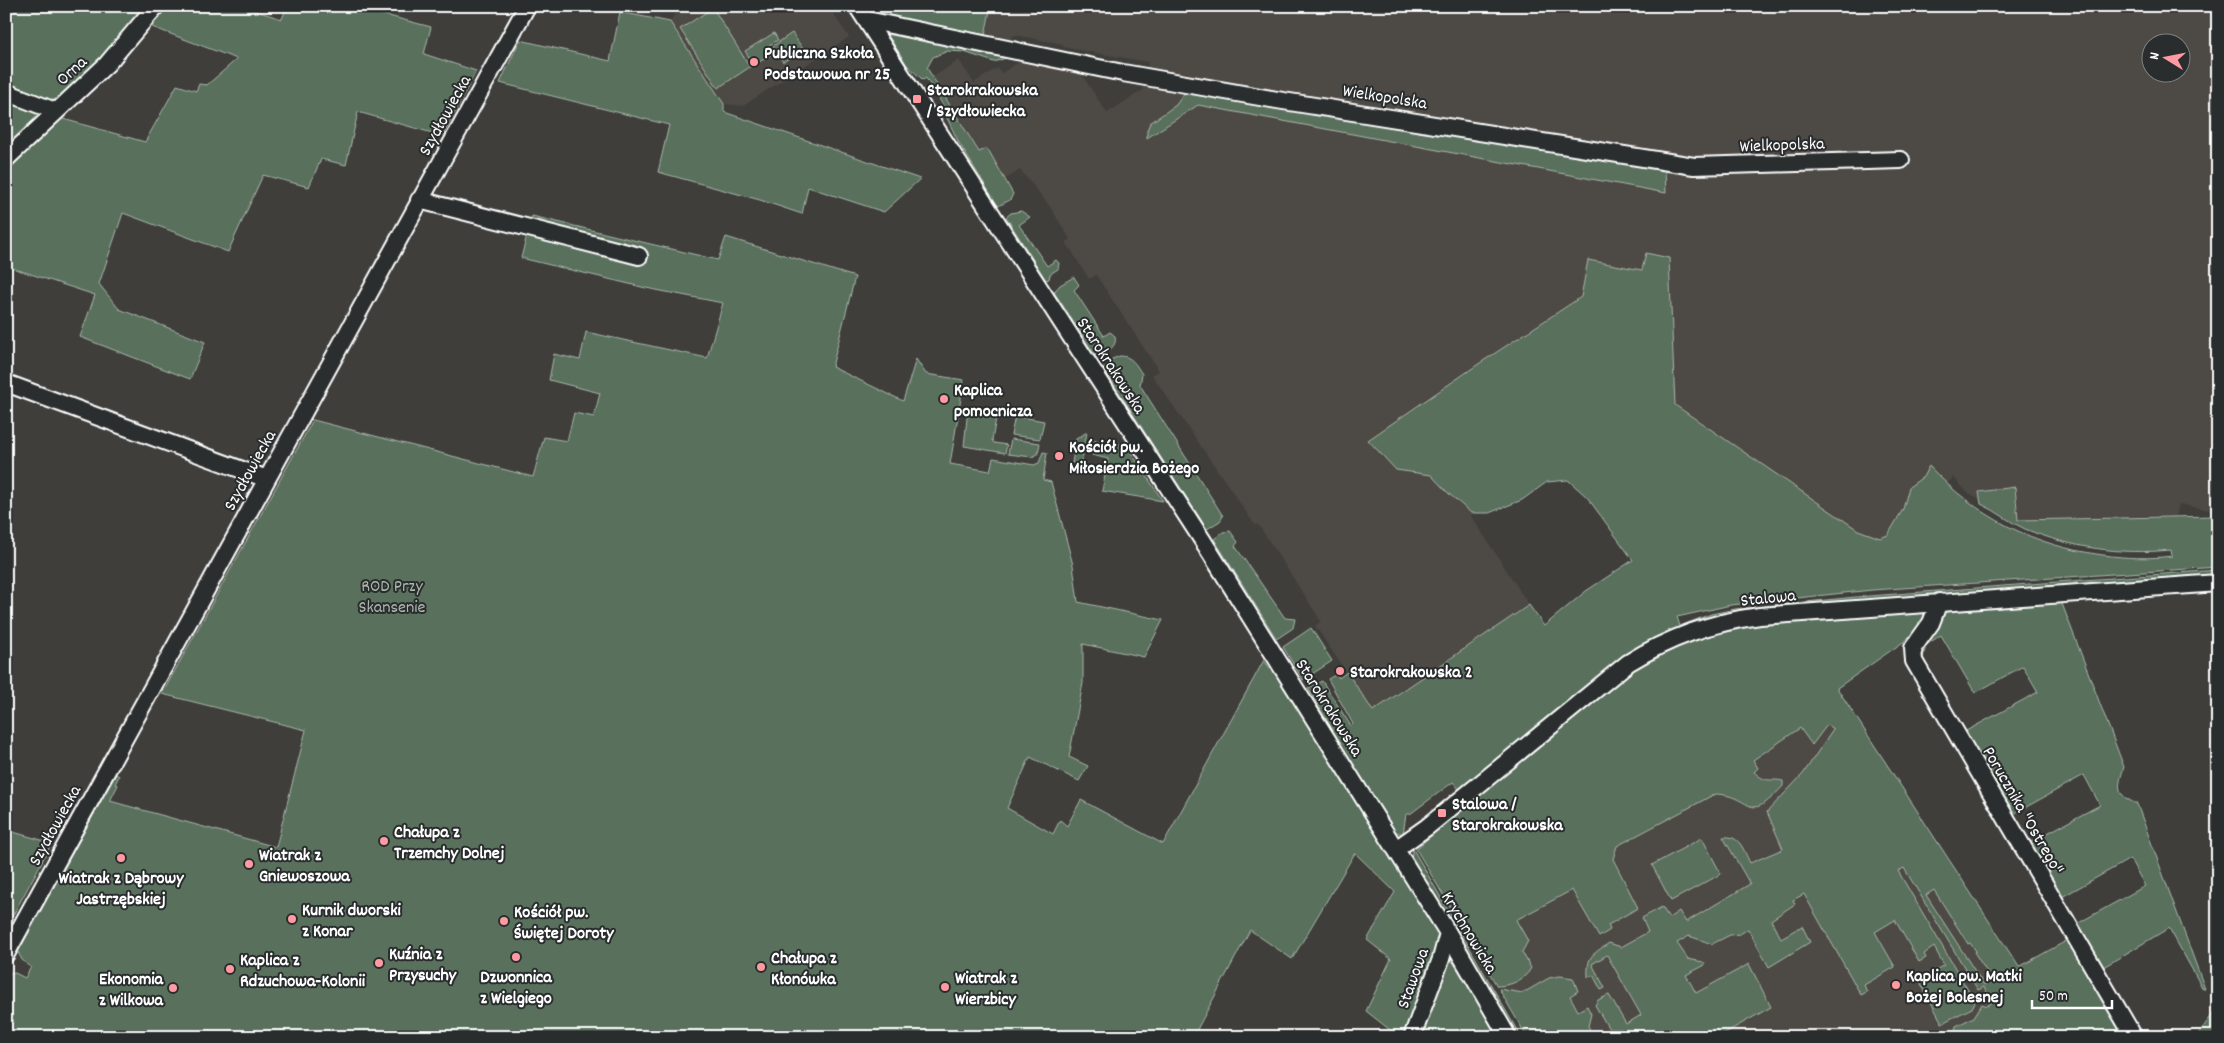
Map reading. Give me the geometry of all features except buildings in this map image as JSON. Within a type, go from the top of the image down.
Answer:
[{"type":"street","name":"Szydłowiecka","points":[[6,954],[527,6]]},
{"type":"street","name":"Starokrakowska","points":[[857,6],[1202,541],[1396,849]]},
{"type":"street","name":"Orna","points":[[6,159],[107,64],[154,7]]},
{"type":"street","name":"Wielkopolska","points":[[867,20],[1123,72],[1277,100],[1694,166],[1901,160]]},
{"type":"street","points":[[6,92],[55,111]]},
{"type":"street","points":[[419,200],[639,256]]},
{"type":"street","points":[[6,383],[267,479]]},
{"type":"street","name":"Stalowa","points":[[1396,849],[1427,827],[1602,682],[1652,648],[1687,633],[1739,619],[1939,602],[2218,583]]},
{"type":"street","name":"Porucznika \"Ostrego\"","points":[[1939,602],[1931,623],[1914,648],[1914,661],[2134,1037]]},
{"type":"street","name":"Krychnowicka","points":[[1396,849],[1448,933],[1508,1037]]},
{"type":"street","name":"Stawowa","points":[[1412,1037],[1441,959],[1448,933]]},
{"type":"shaded area","name":"Publiczna Szkoła Podstawowa nr 25","points":[[680,6],[828,6],[849,37],[743,106],[724,104],[670,22]]},
{"type":"shaded area","points":[[991,6],[2218,6],[2218,512],[2179,504],[2176,516],[2017,520],[2015,488],[1979,492],[1980,499],[1967,492],[1953,477],[1891,554],[1675,405],[1669,258],[1642,270],[1588,260],[1581,297],[1405,414],[1529,605],[1373,711],[1315,626],[1321,621],[1258,524],[1255,525],[1152,375],[1159,371],[1096,275],[1089,279],[1066,242],[1070,239],[1049,205],[1020,170],[999,183],[933,77],[959,60],[974,83],[997,68],[1002,73],[1020,61],[1082,75],[1107,113],[1143,90],[1148,62],[1067,48],[1063,47],[1063,44],[1015,35],[1008,40],[985,35]]},
{"type":"shaded area","points":[[1837,687],[2064,1037],[1527,1037],[1459,919]]},
{"type":"green space","points":[[6,6],[148,6],[107,59],[6,154]]},
{"type":"green space","points":[[162,6],[240,6],[282,19],[287,6],[350,6],[431,27],[424,54],[476,71],[443,136],[358,112],[346,165],[321,159],[309,187],[263,175],[228,252],[123,213],[99,284],[119,309],[205,342],[190,379],[80,337],[95,295],[6,266],[6,166],[56,117],[145,142],[177,85],[196,91],[199,84],[207,85],[237,59],[152,27]]},
{"type":"green space","points":[[868,6],[991,6],[985,35],[872,12]]},
{"type":"green space","points":[[713,8],[750,67],[718,88],[680,29]]},
{"type":"green space","points":[[620,12],[670,22],[724,104],[724,112],[920,179],[884,212],[808,187],[802,214],[760,200],[658,172],[669,125],[500,83],[520,40],[610,61]]},
{"type":"green space","points":[[886,32],[1009,57],[994,62],[964,52],[948,51],[933,57],[927,68],[979,152],[986,149],[989,151],[1013,194],[1010,200],[998,206],[959,143],[944,112],[946,110],[926,78],[923,80],[907,65]]},
{"type":"green space","points":[[774,33],[778,40],[769,45],[774,53],[754,65],[745,51]]},
{"type":"green space","points":[[792,33],[803,49],[783,62],[773,46]]},
{"type":"green space","points":[[1193,90],[1665,170],[1666,193],[1198,105],[1147,138],[1147,130],[1150,123],[1176,105],[1185,92]]},
{"type":"green space","points":[[1021,211],[1030,217],[1019,225],[1047,266],[1056,260],[1059,263],[1058,269],[1050,274],[1049,279],[1046,280],[1006,217],[1011,213]]},
{"type":"green space","name":"ROD Przy Skansenie","points":[[532,216],[718,260],[726,237],[855,277],[832,367],[903,401],[916,359],[926,374],[964,380],[950,464],[990,471],[993,458],[1034,465],[1039,463],[1043,452],[1047,453],[1043,480],[1051,482],[1073,565],[1078,602],[1163,620],[1144,657],[1083,644],[1083,683],[1069,757],[1088,766],[1079,781],[1030,757],[1007,808],[1053,834],[1060,820],[1067,826],[1081,800],[1163,844],[1264,660],[1270,669],[1274,665],[1413,888],[1439,934],[1432,967],[1403,1037],[1399,1037],[1366,1011],[1391,959],[1367,940],[1395,892],[1355,853],[1292,959],[1250,930],[1193,1037],[6,1037],[6,971],[25,978],[31,967],[22,960],[18,952],[116,774],[119,776],[115,784],[118,785],[110,801],[276,847],[306,730],[162,694],[313,420],[533,477],[544,437],[567,441],[574,413],[594,417],[600,393],[549,380],[554,354],[580,360],[586,332],[707,358],[723,303],[646,288],[521,258]]},
{"type":"green space","points":[[1646,253],[1669,258],[1675,405],[1858,530],[1880,538],[1888,535],[1903,509],[1909,487],[1923,477],[1929,466],[1967,500],[2008,526],[2030,536],[2078,551],[2129,557],[2155,558],[2172,556],[2171,550],[2115,551],[2078,545],[2043,536],[2019,526],[1981,504],[1979,492],[2015,487],[2018,520],[2218,516],[2218,567],[1872,590],[1731,605],[1677,617],[1680,626],[1711,614],[1735,609],[1856,597],[2218,570],[2218,579],[1737,614],[1584,689],[1459,789],[1453,782],[1410,814],[1406,814],[1403,834],[1396,832],[1389,827],[1308,688],[1322,681],[1351,726],[1353,724],[1328,679],[1337,674],[1339,678],[1347,672],[1373,711],[1529,605],[1544,626],[1586,591],[1633,560],[1587,497],[1568,480],[1547,482],[1522,500],[1489,513],[1471,513],[1431,475],[1396,470],[1368,440],[1480,363],[1581,297],[1588,260],[1642,270]]},
{"type":"green space","points":[[1074,277],[1079,285],[1074,290],[1104,336],[1110,332],[1115,336],[1113,347],[1097,358],[1054,292],[1060,285]]},
{"type":"green space","points":[[1120,356],[1131,359],[1136,364],[1142,374],[1140,385],[1223,516],[1220,521],[1207,529],[1104,369],[1112,359]]},
{"type":"green space","points":[[968,409],[997,413],[992,440],[994,443],[1007,445],[1005,453],[964,446]]},
{"type":"green space","points":[[1015,416],[1044,421],[1040,439],[1011,435]]},
{"type":"green space","points":[[1087,432],[1082,460],[1077,464],[1072,463],[1076,439]]},
{"type":"green space","points":[[1011,439],[1040,443],[1038,454],[1032,457],[1008,454]]},
{"type":"green space","points":[[1095,440],[1126,445],[1163,501],[1102,491],[1108,459],[1092,455]]},
{"type":"green space","points":[[1230,531],[1238,542],[1235,546],[1285,618],[1295,619],[1293,628],[1278,638],[1276,638],[1214,539],[1223,532]]},
{"type":"green space","points":[[2061,601],[2124,767],[2120,780],[2120,790],[2125,797],[2137,804],[2205,989],[2203,989],[2169,928],[2100,969],[2075,925],[2145,886],[2130,859],[2060,898],[2027,844],[2100,805],[2084,775],[2010,816],[1966,731],[2038,692],[2023,666],[1975,693],[1941,635],[1926,645],[1923,658],[1919,651],[1941,608]]},
{"type":"green space","points":[[1927,610],[1929,616],[1919,631],[1837,688],[2019,967],[2068,940],[2125,1037],[1956,1037],[1954,1034],[1956,1026],[1974,1017],[1982,1004],[1987,1006],[1992,1002],[1984,987],[1978,990],[1904,868],[1898,871],[1975,1002],[1972,1008],[1942,1023],[1919,980],[1944,965],[1934,947],[1924,954],[1926,958],[1919,962],[1895,920],[1875,932],[1895,967],[1864,985],[1867,992],[1861,995],[1804,894],[1793,900],[1795,904],[1771,920],[1781,938],[1802,926],[1810,942],[1769,967],[1748,929],[1740,934],[1730,935],[1712,944],[1689,936],[1677,943],[1688,959],[1703,962],[1705,965],[1686,975],[1696,993],[1749,964],[1771,1007],[1718,1037],[1626,1037],[1622,1029],[1609,1029],[1595,1005],[1598,1000],[1609,995],[1626,1024],[1641,1015],[1607,955],[1592,964],[1605,988],[1601,990],[1593,975],[1588,977],[1588,964],[1592,956],[1609,943],[1621,947],[1648,932],[1642,918],[1662,907],[1669,918],[1679,911],[1686,922],[1750,884],[1723,837],[1733,838],[1737,841],[1743,848],[1750,863],[1783,849],[1767,812],[1803,774],[1833,729],[1827,725],[1812,745],[1800,728],[1753,760],[1758,768],[1754,772],[1758,776],[1765,779],[1783,781],[1783,786],[1762,805],[1750,806],[1737,799],[1715,794],[1617,846],[1613,859],[1638,908],[1608,925],[1610,930],[1599,937],[1572,890],[1516,920],[1528,941],[1522,952],[1531,968],[1525,976],[1517,981],[1497,986],[1416,849],[1464,805],[1626,674],[1694,639],[1768,622]],"holes":[[[1934,890],[1968,944],[1970,943],[1976,951],[1974,952],[1992,980],[1984,985],[1926,895]]]},
{"type":"green space","points":[[1311,628],[1332,661],[1303,680],[1283,647]]},
{"type":"green space","points":[[6,830],[52,843],[6,928]]},
{"type":"green space","points":[[1702,838],[1721,874],[1671,901],[1652,865]]},
{"type":"green space","points":[[1413,849],[1521,1037],[1516,1037],[1413,864],[1411,856]]},
{"type":"green space","points":[[1449,956],[1501,1035],[1499,1037],[1419,1037]]},
{"type":"green space","points":[[1560,976],[1573,978],[1578,991],[1570,996],[1578,1011],[1587,1006],[1591,1014],[1588,1026],[1594,1037],[1527,1037],[1499,989],[1523,993],[1549,978]]},
{"type":"green space","points":[[2215,1011],[2218,1017],[2218,1037],[2196,1037]]},
{"type":"place","name":"Publiczna Szkoła Podstawowa nr 25","points":[[754,62]]},
{"type":"place","name":"Starokrakowska / Szydłowiecka","points":[[917,99]]},
{"type":"place","name":"Kaplica pomocnicza","points":[[944,399]]},
{"type":"place","name":"Kościół pw. Miłosierdzia Bożego","points":[[1059,456]]},
{"type":"place","name":"Starokrakowska 2","points":[[1340,671]]},
{"type":"place","name":"Stalowa / Starokrakowska","points":[[1442,813]]},
{"type":"place","name":"Chałupa z Trzemchy Dolnej","points":[[384,841]]},
{"type":"place","name":"Wiatrak z Dąbrowy Jastrzębskiej","points":[[121,858]]},
{"type":"place","name":"Wiatrak z Gniewoszowa","points":[[249,864]]},
{"type":"place","name":"Kurnik dworski z Konar","points":[[292,919]]},
{"type":"place","name":"Kościół pw. Świętej Doroty","points":[[504,921]]},
{"type":"place","name":"Dzwonnica z Wielgiego","points":[[516,957]]},
{"type":"place","name":"Kuźnia z Przysuchy","points":[[379,963]]},
{"type":"place","name":"Chałupa z Kłonówka","points":[[761,967]]},
{"type":"place","name":"Kaplica z Rdzuchowa-Kolonii","points":[[230,969]]},
{"type":"place","name":"Kaplica pw. Matki Bożej Bolesnej","points":[[1896,985]]},
{"type":"place","name":"Wiatrak z Wierzbicy","points":[[945,987]]},
{"type":"place","name":"Ekonomia z Wilkowa","points":[[173,988]]}]
